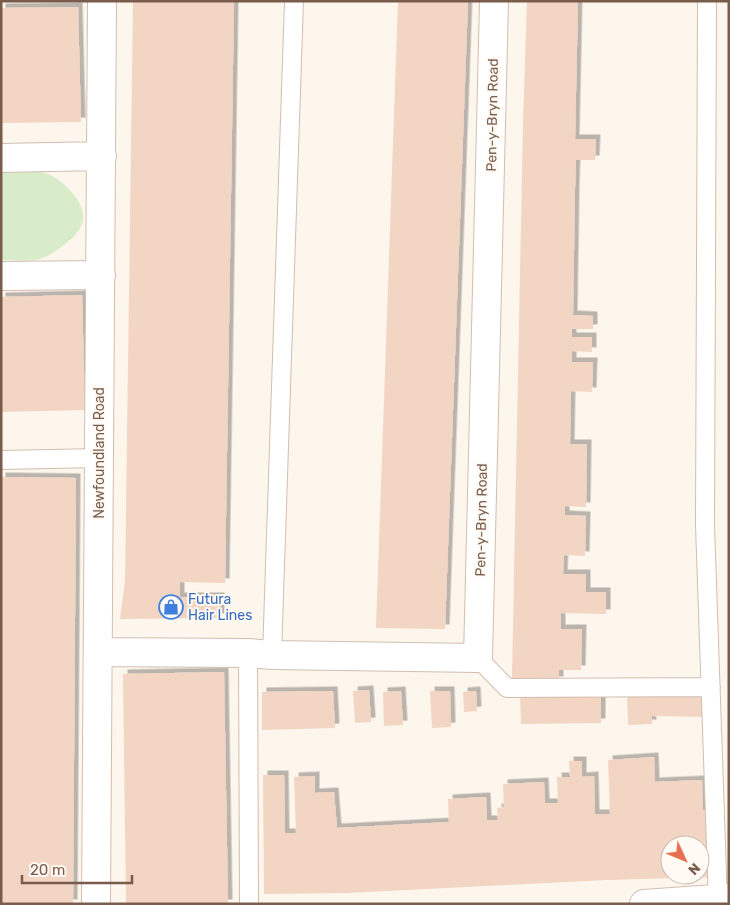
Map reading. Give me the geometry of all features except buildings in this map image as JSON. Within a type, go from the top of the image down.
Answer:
[{"type":"street","name":"Newfoundland Road","points":[[96,904],[102,1]]},
{"type":"street","name":"Pen-y-Bryn Road","points":[[478,658],[494,1]]},
{"type":"street","points":[[1,158],[102,156]]},
{"type":"street","points":[[1,276],[101,275]]},
{"type":"street","points":[[98,652],[478,658]]},
{"type":"street","points":[[644,904],[722,901]]},
{"type":"lane","points":[[249,904],[294,1]]},
{"type":"lane","points":[[707,1],[705,525],[722,901]]},
{"type":"lane","points":[[1,460],[99,458]]},
{"type":"lane","points":[[478,658],[507,688],[711,687]]},
{"type":"green space","points":[[22,167],[48,174],[65,185],[79,202],[83,221],[73,238],[48,256],[31,260],[1,260],[1,168]]},
{"type":"place","name":"Futura Hair Lines","points":[[171,607]]}]
